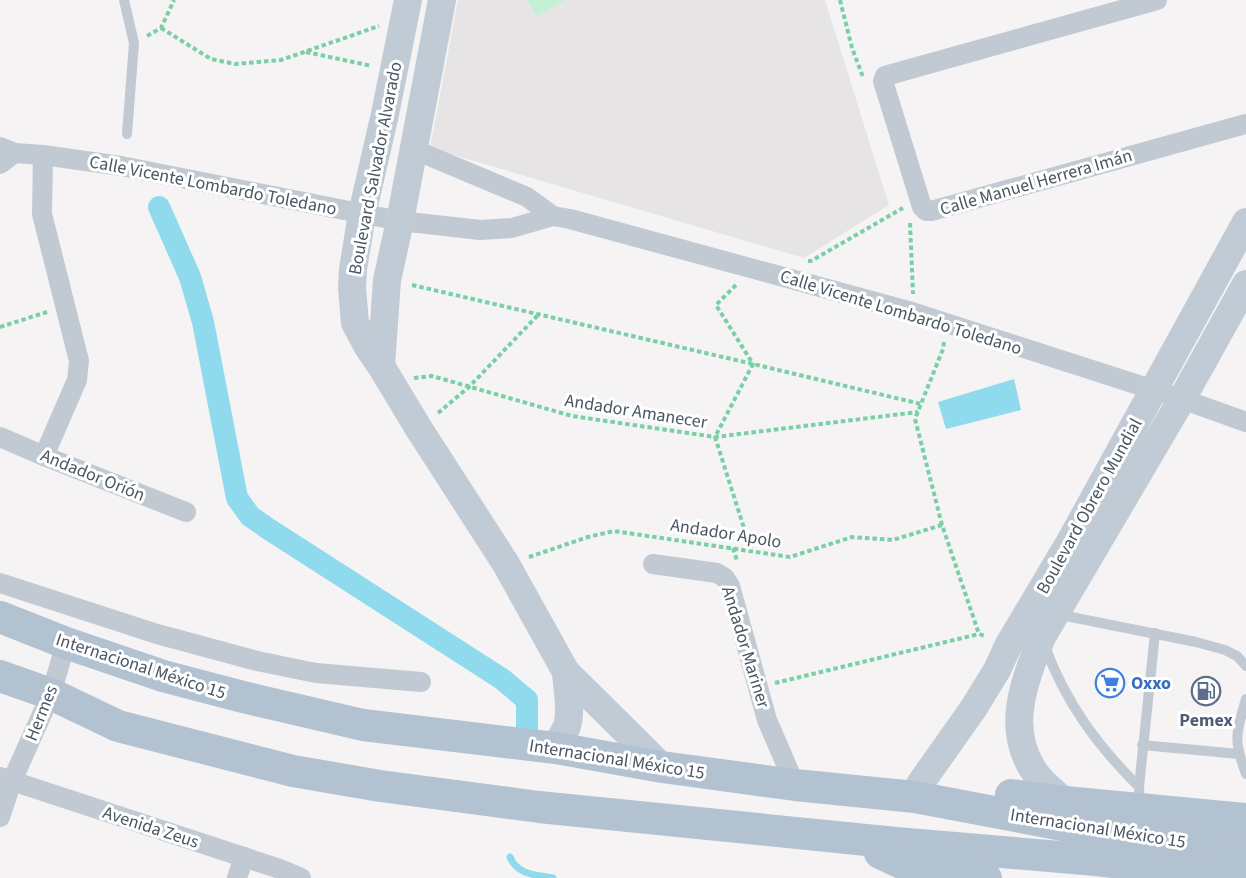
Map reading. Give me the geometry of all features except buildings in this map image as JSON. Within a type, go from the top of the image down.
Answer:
[{"type":"main road","name":"Internacional México 15","points":[[0,617],[66,643],[163,676],[363,725],[556,748],[662,767],[795,785],[915,797],[1095,845],[1246,878]]},
{"type":"main road","name":"Internacional México 15","points":[[0,676],[51,694],[118,726],[293,771],[380,786],[539,807],[863,839],[1246,849]]},
{"type":"main road","points":[[873,792],[889,784],[920,784],[1065,802],[1140,798],[1246,819]]},
{"type":"main road","points":[[863,839],[879,852],[906,865],[986,878]]},
{"type":"street","name":"Boulevard Salvador Alvarado","points":[[386,373],[387,279],[442,0]]},
{"type":"street","name":"Calle Manuel Herrera Imán","points":[[1157,0],[887,74],[883,81],[919,202],[926,211],[931,211],[1246,123]]},
{"type":"street","name":"Boulevard Salvador Alvarado","points":[[406,8],[352,269],[356,323],[419,429],[506,564],[566,672],[662,767]]},
{"type":"street","name":"Calle Vicente Lombardo Toledano","points":[[413,150],[527,197],[553,216],[912,312],[1182,399],[1246,422]]},
{"type":"street","name":"Calle Vicente Lombardo Toledano","points":[[5,154],[43,154],[122,165],[400,221],[480,230],[512,228],[553,216]]},
{"type":"street","points":[[43,154],[42,214],[79,360],[77,380],[44,456]]},
{"type":"street","name":"Boulevard Obrero Mundial","points":[[920,784],[997,670],[1008,646],[1071,540],[1246,222]]},
{"type":"street","name":"Boulevard Obrero Mundial","points":[[1065,802],[1033,770],[1021,740],[1018,719],[1030,667],[1049,626],[1182,399],[1246,284]]},
{"type":"street","name":"Andador Orión","points":[[0,437],[186,512]]},
{"type":"street","name":"Andador Mariner","points":[[653,564],[717,573],[730,585],[767,720],[795,785]]},
{"type":"street","points":[[0,583],[157,634],[257,661],[316,673],[422,682]]},
{"type":"street","name":"Hermes","points":[[0,817],[6,779],[51,694],[66,643]]},
{"type":"street","name":"Boulevard Salvador Alvarado","points":[[556,748],[566,730],[569,717],[566,672]]},
{"type":"street","name":"Avenida Zeus","points":[[6,779],[280,869],[301,878]]},
{"type":"street","points":[[237,878],[244,857]]},
{"type":"lane","points":[[124,0],[134,44],[127,134]]},
{"type":"lane","points":[[1140,798],[1074,707],[1054,672],[1049,626],[1155,633],[1225,650],[1237,656],[1246,666]]},
{"type":"lane","points":[[1140,798],[1142,745],[1155,633]]},
{"type":"lane","points":[[1246,699],[1237,739],[1246,774]]},
{"type":"lane","points":[[1142,745],[1239,754]]},
{"type":"path","points":[[134,44],[161,28],[174,0]]},
{"type":"path","points":[[161,28],[212,59],[235,64],[281,60],[305,52],[406,8]]},
{"type":"path","points":[[305,52],[394,70]]},
{"type":"path","points":[[799,262],[811,261],[909,205]]},
{"type":"path","points":[[752,268],[716,305],[753,364]]},
{"type":"path","points":[[387,279],[921,404]]},
{"type":"path","points":[[0,327],[65,306]]},
{"type":"path","points":[[419,429],[469,387],[538,315]]},
{"type":"path","points":[[947,324],[943,349],[915,419],[942,525],[979,634]]},
{"type":"path","points":[[751,550],[715,437],[753,364]]},
{"type":"path","name":"Andador Amanecer","points":[[386,373],[432,376],[572,416],[715,437],[918,412]]},
{"type":"path","name":"Andador Apolo","points":[[506,564],[588,537],[614,531],[790,557],[852,537],[893,540],[942,525]]},
{"type":"path","points":[[775,683],[979,634],[1008,646]]},
{"type":"shaded area","points":[[458,0],[825,0],[889,205],[804,258],[430,148]]},
{"type":"green space","points":[[527,0],[565,0],[537,16]]},
{"type":"water","points":[[1014,379],[1021,410],[946,429],[938,402]]},
{"type":"waterway","points":[[159,207],[190,277],[203,322],[237,498],[250,516],[267,528],[502,679],[527,700],[527,740]]},
{"type":"waterway","points":[[510,857],[522,871],[553,878]]},
{"type":"place","name":"Oxxo","points":[[1110,683]]},
{"type":"place","name":"Pemex","points":[[1206,691]]}]
